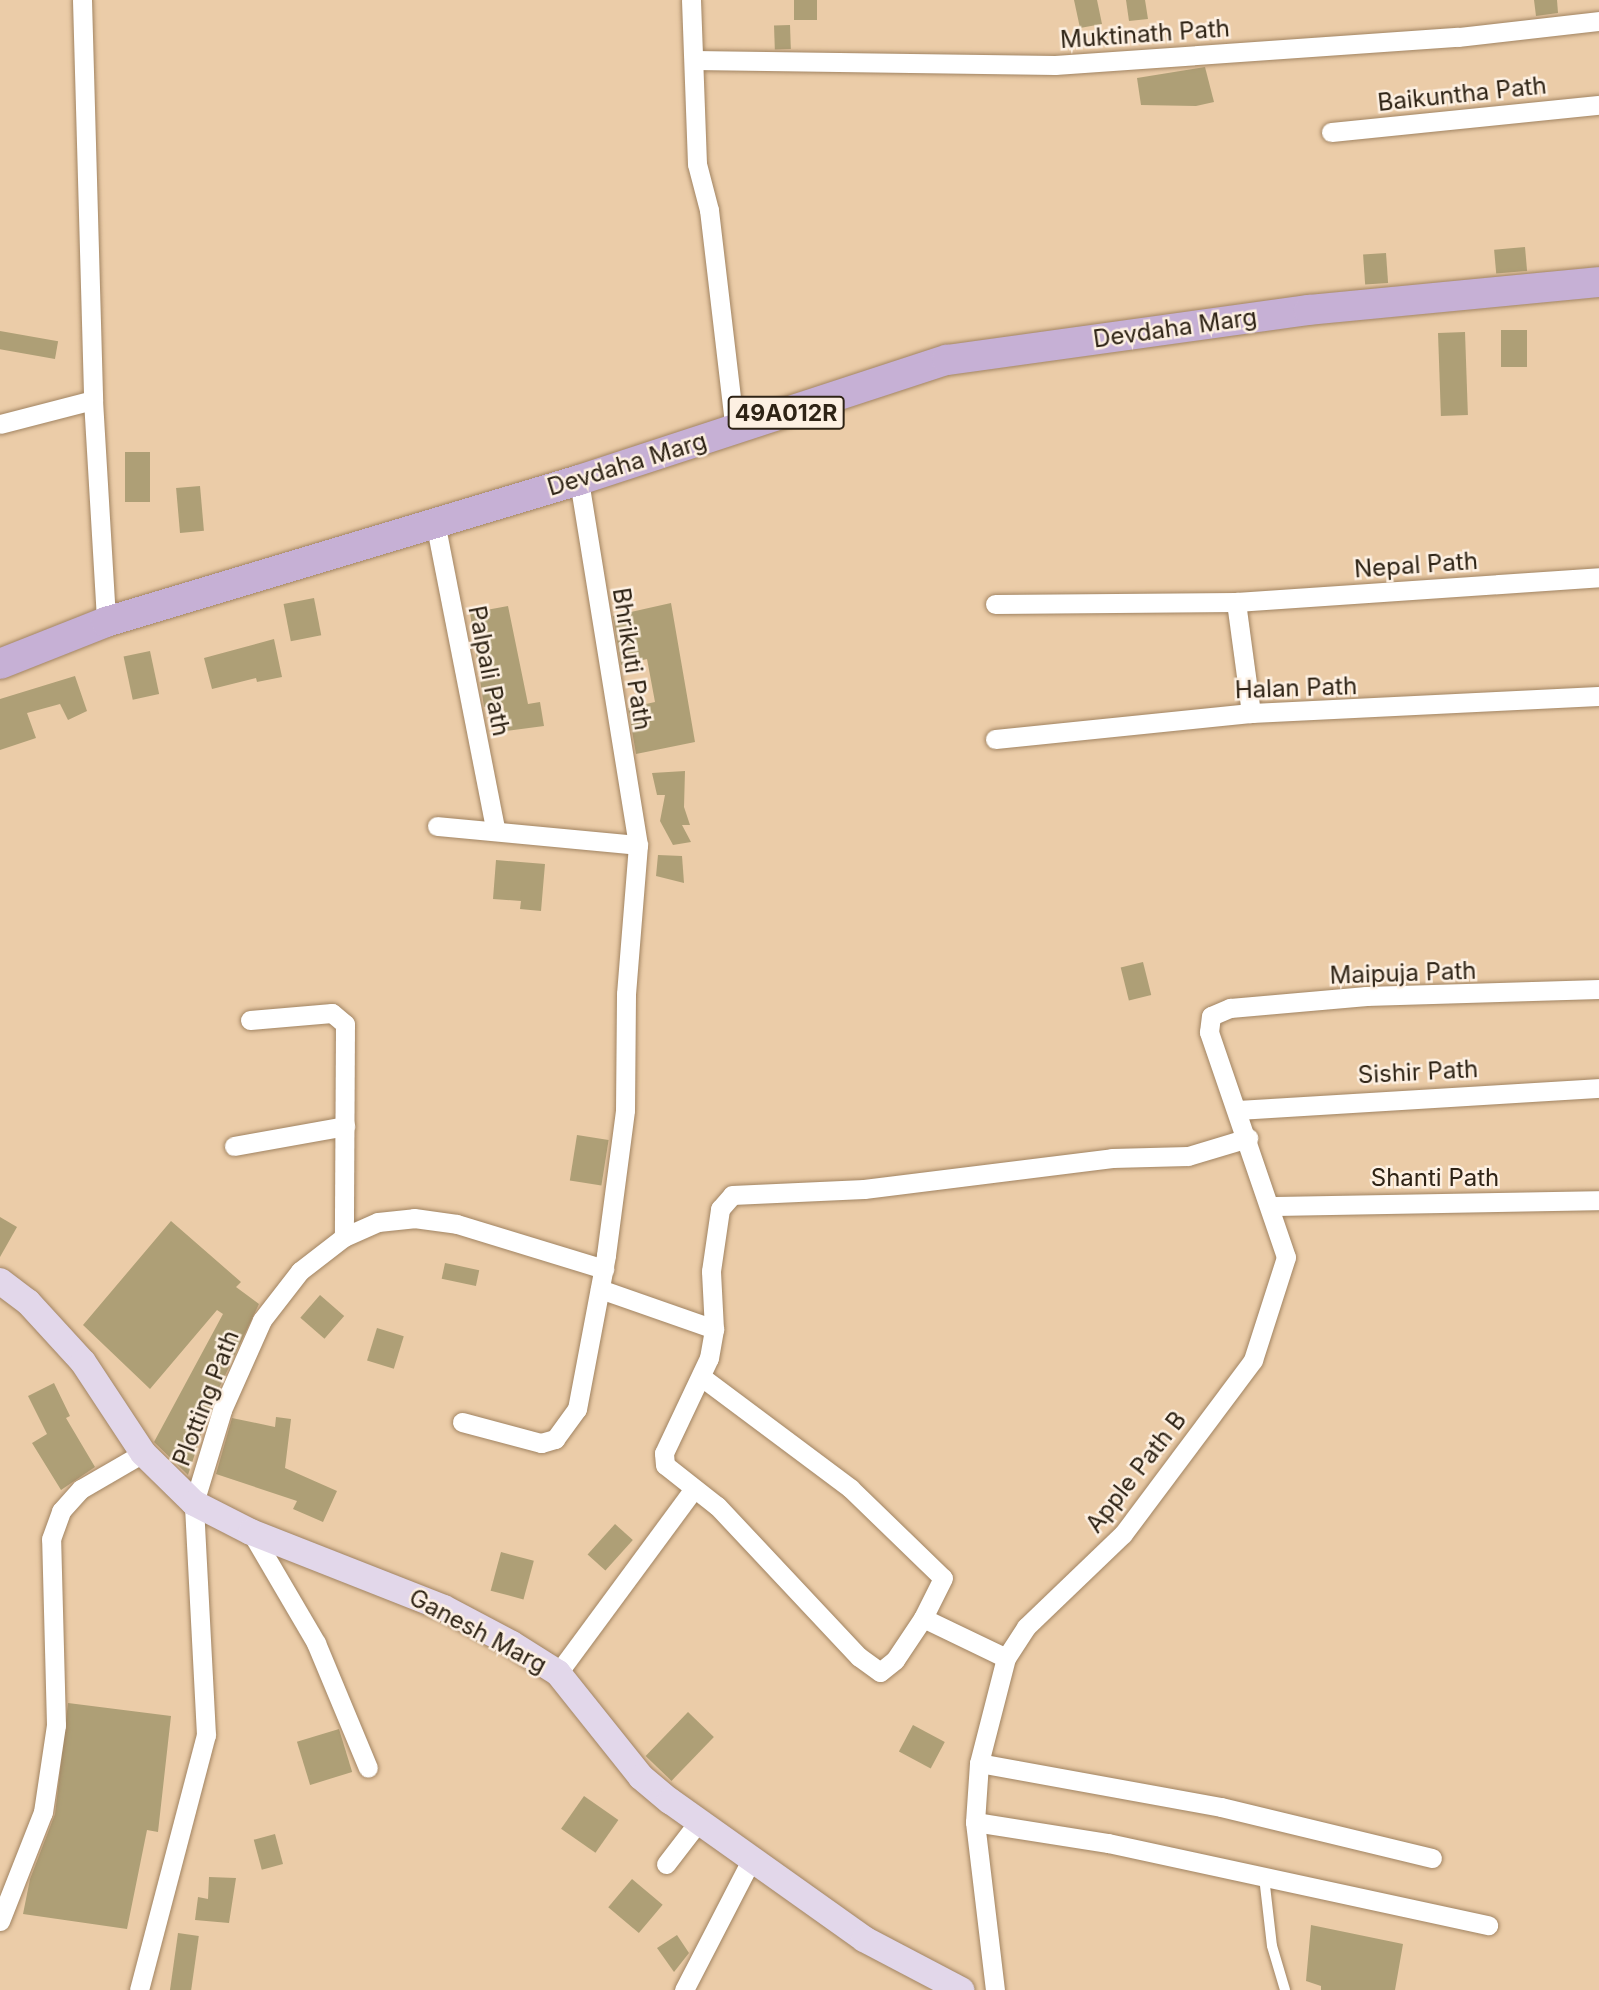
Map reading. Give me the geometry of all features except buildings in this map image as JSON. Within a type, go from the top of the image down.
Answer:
[{"type":"main road","name":"Devdaha Marg","points":[[0,664],[106,622],[579,480],[947,360],[1309,310],[1599,282]]},
{"type":"street","points":[[82,0],[93,400],[106,622]]},
{"type":"street","points":[[691,0],[697,164],[709,211],[735,430]]},
{"type":"street","name":"Muktinath Path","points":[[694,60],[1055,65],[1458,37],[1599,21]]},
{"type":"street","name":"Baikuntha Path","points":[[1331,132],[1599,105]]},
{"type":"street","points":[[0,424],[93,400]]},
{"type":"street","name":"Bhrikuti Path","points":[[462,1422],[521,1441],[555,1439],[577,1409],[604,1269],[625,1110],[626,994],[638,845],[579,480]]},
{"type":"street","name":"Palpali Path","points":[[435,522],[495,829]]},
{"type":"street","name":"Nepal Path","points":[[995,604],[1236,602],[1599,576]]},
{"type":"street","points":[[1236,602],[1251,713]]},
{"type":"street","name":"Halan Path","points":[[995,739],[1251,713],[1599,696]]},
{"type":"street","points":[[437,826],[495,829],[638,845]]},
{"type":"street","name":"Maipuja Path","points":[[1210,1016],[1230,1007],[1366,996],[1599,989]]},
{"type":"street","points":[[250,1020],[340,1014],[348,1031],[344,1237]]},
{"type":"street","name":"Apple Path B","points":[[995,1990],[975,1822],[979,1763],[1006,1658],[1026,1627],[1123,1534],[1253,1360],[1286,1257],[1239,1110],[1209,1032],[1210,1016]]},
{"type":"street","name":"Sishir Path","points":[[1239,1110],[1599,1088]]},
{"type":"street","points":[[234,1146],[345,1126]]},
{"type":"street","points":[[703,1378],[850,1488],[943,1578],[923,1618],[895,1660],[880,1672],[872,1668],[717,1506],[692,1490],[665,1465],[664,1453],[703,1378],[714,1329],[711,1271],[720,1209],[732,1195],[864,1189],[1112,1158],[1188,1156],[1248,1138]]},
{"type":"street","name":"Shanti Path","points":[[1271,1206],[1599,1200]]},
{"type":"street","name":"Plotting Path","points":[[139,1990],[206,1735],[194,1503],[222,1410],[262,1320],[300,1271],[344,1237],[378,1222],[414,1218],[457,1224],[604,1269]]},
{"type":"street","name":"Ganesh Marg","points":[[0,1281],[28,1302],[83,1362],[143,1453],[194,1503],[251,1532],[444,1608],[558,1673],[588,1705],[641,1777],[864,1939],[961,1990]]},
{"type":"street","points":[[600,1289],[714,1329]]},
{"type":"street","points":[[0,1921],[43,1812],[56,1725],[51,1539],[61,1511],[81,1489],[143,1453]]},
{"type":"street","points":[[558,1673],[692,1490]]},
{"type":"street","points":[[251,1532],[316,1643],[368,1768]]},
{"type":"street","points":[[923,1618],[1006,1658]]},
{"type":"street","points":[[979,1763],[1221,1807],[1432,1858]]},
{"type":"street","points":[[666,1864],[699,1821]]},
{"type":"street","points":[[975,1822],[1108,1843],[1488,1925]]},
{"type":"street","points":[[684,1990],[752,1858]]},
{"type":"lane","points":[[1264,1877],[1272,1946],[1285,1990]]}]
